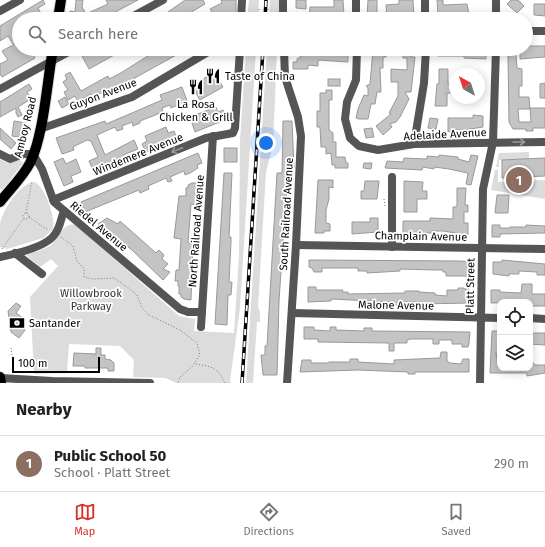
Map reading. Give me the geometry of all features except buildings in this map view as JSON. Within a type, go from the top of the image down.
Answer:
[{"type":"main road","points":[[59,12],[61,0]]},
{"type":"main road","name":"Amboy Road","points":[[0,202],[26,170],[33,154],[40,129],[52,56]]},
{"type":"main road","points":[[0,377],[1,383]]},
{"type":"street","points":[[0,11],[20,0]]},
{"type":"street","points":[[141,12],[163,0]]},
{"type":"street","points":[[241,12],[242,0]]},
{"type":"street","points":[[283,0],[283,12]]},
{"type":"street","points":[[356,0],[356,12]]},
{"type":"street","points":[[425,0],[425,12]]},
{"type":"street","points":[[496,0],[496,12]]},
{"type":"street","points":[[533,31],[545,31]]},
{"type":"street","points":[[0,89],[61,56]]},
{"type":"street","name":"Guyon Avenue","points":[[40,129],[132,97],[201,56]]},
{"type":"street","name":"Windemere Avenue","points":[[53,200],[213,136],[232,133],[235,128],[240,56]]},
{"type":"street","name":"South Railroad Avenue","points":[[284,56],[285,77],[300,130],[296,245],[287,383]]},
{"type":"street","name":"Adelaide Avenue","points":[[357,56],[356,80],[345,110],[346,126],[350,138],[359,146],[372,150],[414,144],[545,142]]},
{"type":"street","points":[[414,144],[423,90],[425,56]]},
{"type":"street","name":"Platt Street","points":[[480,383],[483,188],[493,142],[496,56]]},
{"type":"street","name":"North Railroad Avenue","points":[[201,327],[213,136]]},
{"type":"street","points":[[0,154],[10,159],[24,154],[33,154]]},
{"type":"street","name":"Riedel Avenue","points":[[33,154],[41,167],[53,200],[64,211],[180,309],[186,312],[202,312]]},
{"type":"street","points":[[392,177],[392,247]]},
{"type":"street","points":[[1,253],[15,253],[50,240],[57,231],[64,211]]},
{"type":"street","name":"Champlain Avenue","points":[[296,245],[545,249]]},
{"type":"street","points":[[15,253],[42,274]]},
{"type":"street","name":"Malone Avenue","points":[[292,314],[497,318]]},
{"type":"street","points":[[533,318],[545,319]]},
{"type":"street","points":[[0,377],[52,381],[150,383]]},
{"type":"path","points":[[1,253],[24,218],[23,214],[26,212],[32,181]]},
{"type":"path","points":[[26,212],[28,217],[52,232]]},
{"type":"path","points":[[24,218],[28,217]]},
{"type":"path","points":[[60,236],[73,246],[77,261],[84,269],[84,277],[93,279],[114,278],[137,295],[142,308],[149,315],[180,330],[197,343],[200,355],[194,364],[180,376],[178,382]]},
{"type":"path","points":[[11,348],[13,361]]},
{"type":"path","points":[[194,364],[209,366],[219,372],[226,383]]},
{"type":"green space","points":[[249,0],[259,0],[258,12],[248,12]]},
{"type":"green space","points":[[270,0],[279,0],[279,12],[269,12]]},
{"type":"green space","name":"Willowbrook Parkway","points":[[246,56],[256,56],[240,308],[230,381],[232,383],[177,383],[165,378],[133,377],[134,360],[120,346],[69,344],[67,373],[34,374],[30,297],[58,266],[51,259],[40,267],[26,255],[50,246],[68,225],[77,226],[179,316],[195,319],[194,331],[234,333],[239,256],[240,141]]},
{"type":"green space","points":[[267,56],[277,56],[273,145],[266,172],[258,307],[260,312],[260,322],[257,322],[253,383],[246,383]]},
{"type":"green space","points":[[529,152],[529,159],[499,160],[499,167],[496,167],[499,153]]},
{"type":"green space","points":[[0,159],[8,163],[20,160],[23,163],[3,189],[0,189]]},
{"type":"green space","points":[[495,170],[498,170],[498,182],[545,180],[545,199],[491,190]]},
{"type":"green space","points":[[35,182],[39,185],[49,204],[53,218],[53,229],[43,238],[7,249],[0,247],[0,224],[4,212],[13,198],[23,187],[29,183]]},
{"type":"railway","points":[[265,12],[266,0]]},
{"type":"railway","points":[[242,383],[263,56]]},
{"type":"place","name":"Taste of China","points":[[213,76]]},
{"type":"place","name":"La Rosa Chicken & Grill","points":[[196,87]]},
{"type":"place","name":"Public School 50","points":[[519,180]]},
{"type":"place","name":"Santander","points":[[17,323]]}]
